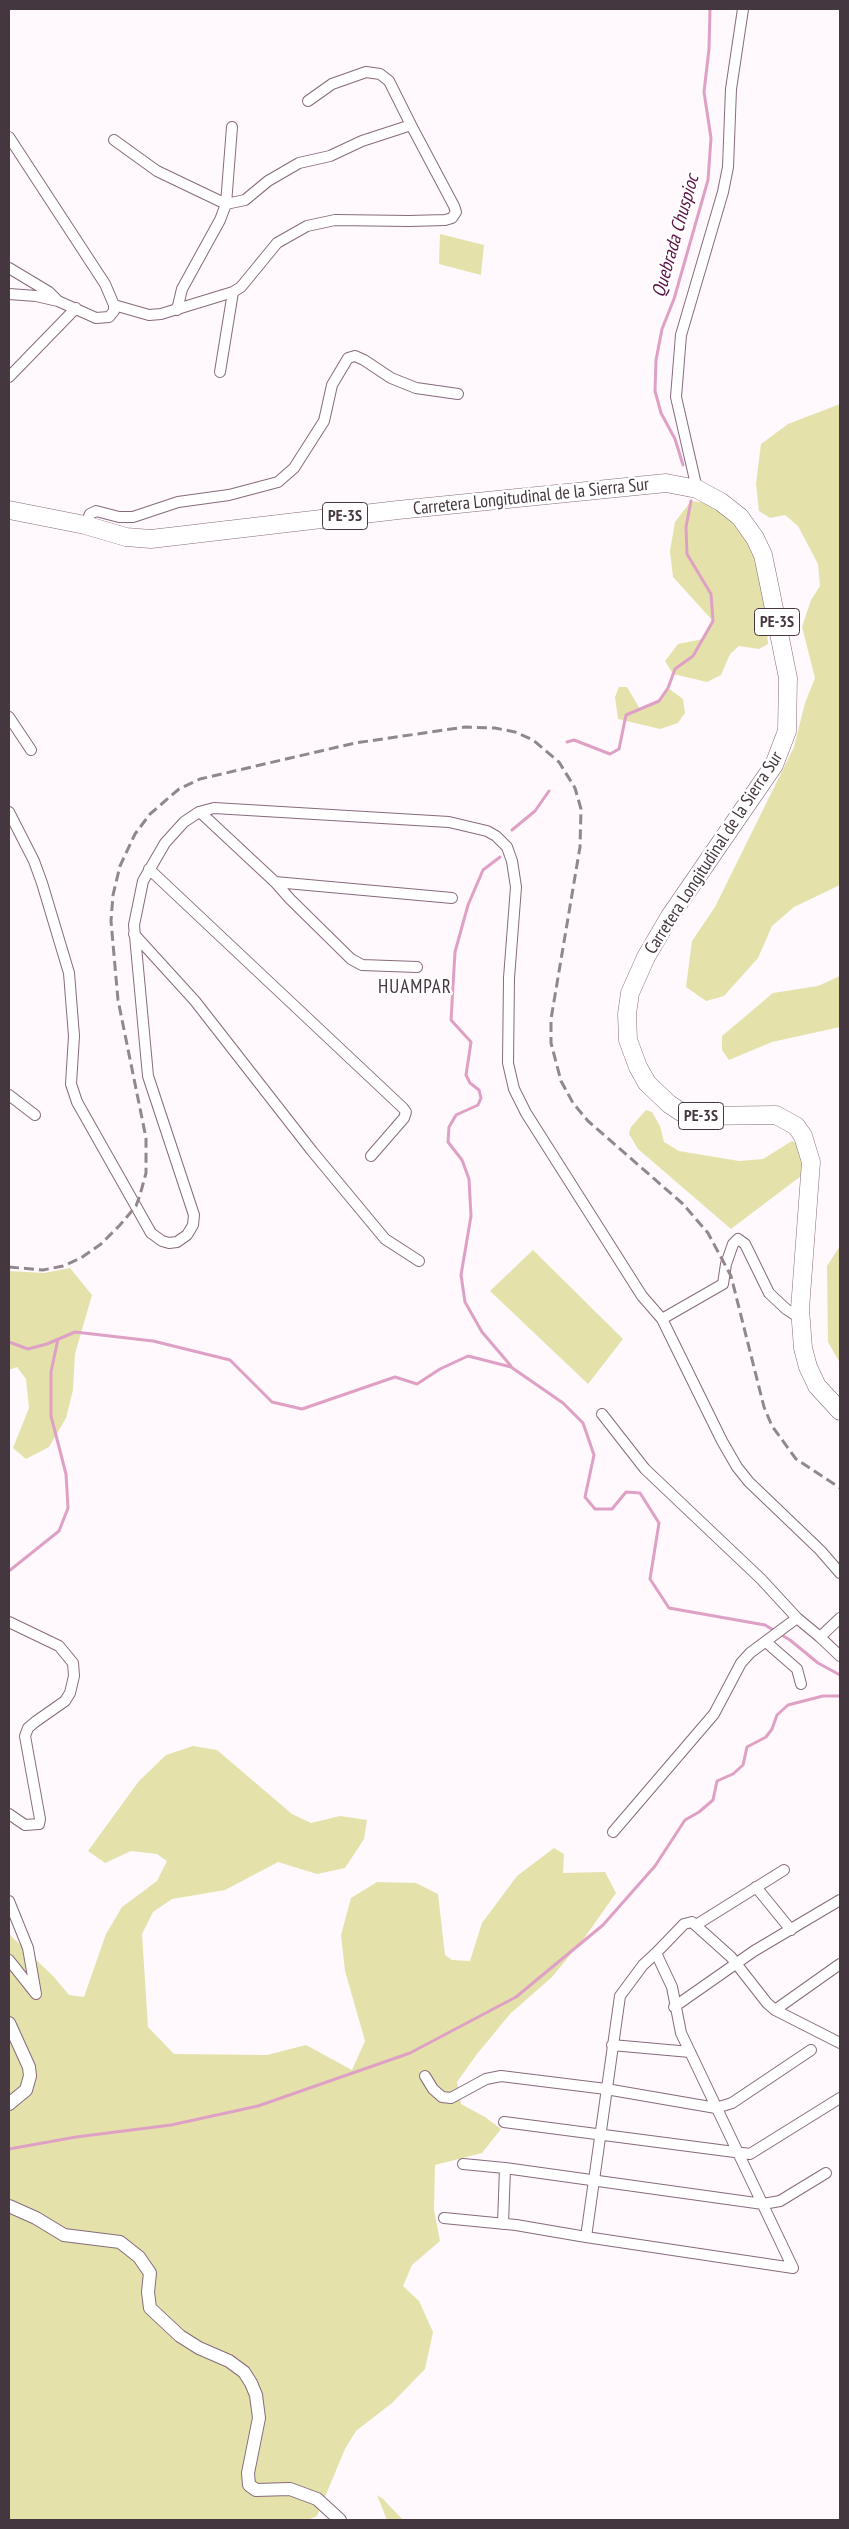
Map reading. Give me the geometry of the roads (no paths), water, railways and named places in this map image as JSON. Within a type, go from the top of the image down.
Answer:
[{"type":"highway","name":"Carretera Longitudinal de la Sierra Sur","points":[[9,510],[84,525],[126,537],[151,539],[398,510],[666,483],[697,489],[721,502],[740,517],[755,538],[763,555],[788,678],[787,731],[774,766],[670,916],[646,957],[630,993],[627,1014],[628,1040],[638,1067],[647,1083],[669,1104],[682,1112],[697,1116],[776,1115],[796,1126],[803,1136],[811,1162],[800,1318],[803,1348],[808,1367],[817,1386],[840,1411]]},
{"type":"street","points":[[697,489],[676,397],[681,335],[728,168],[732,89],[742,9]]},
{"type":"street","points":[[114,305],[148,315],[177,310],[233,292],[277,242],[307,226],[335,220],[409,221],[445,220],[452,218],[456,212],[454,206],[389,81],[380,74],[366,72],[332,84],[308,101]]},
{"type":"street","points":[[114,140],[157,171],[226,204],[245,200],[268,181],[299,162],[330,156],[362,141],[411,125]]},
{"type":"street","points":[[177,310],[182,289],[220,220],[226,204],[232,127]]},
{"type":"street","points":[[9,137],[105,284],[114,305],[114,311],[109,317],[96,318],[58,301],[36,296],[9,294]]},
{"type":"street","points":[[9,268],[49,292],[58,301]]},
{"type":"street","points":[[220,372],[233,292]]},
{"type":"street","points":[[9,377],[76,308]]},
{"type":"street","points":[[84,525],[90,514],[96,511],[119,517],[133,517],[178,502],[229,495],[278,482],[294,468],[324,421],[332,385],[348,358],[355,356],[391,378],[416,388],[458,394]]},
{"type":"street","points":[[9,717],[31,750]]},
{"type":"street","points":[[9,812],[34,860],[69,973],[74,1036],[71,1084],[77,1102],[151,1233],[162,1241],[177,1242],[191,1230],[194,1215],[148,1076],[134,934],[138,898],[149,869],[177,830],[200,812],[214,808],[227,808],[449,822],[487,831],[506,847],[512,861],[516,887],[509,978],[508,1063],[514,1089],[526,1114],[642,1296],[662,1319],[722,1441],[738,1467],[749,1482],[820,1550],[840,1573]]},
{"type":"street","points":[[200,812],[275,882],[351,959],[362,965],[417,967]]},
{"type":"street","points":[[149,869],[403,1108],[406,1112],[404,1118],[371,1156]]},
{"type":"street","points":[[275,882],[452,898]]},
{"type":"street","points":[[134,934],[195,1001],[312,1151],[385,1239],[418,1261]]},
{"type":"street","points":[[9,1095],[35,1116]]},
{"type":"street","points":[[662,1319],[723,1284],[726,1264],[733,1244],[738,1239],[745,1244],[769,1294],[800,1318]]},
{"type":"street","points":[[602,1414],[645,1469],[761,1579],[793,1621],[820,1637],[840,1656]]},
{"type":"street","points":[[820,1637],[840,1618]]},
{"type":"street","points":[[613,1832],[714,1714],[741,1663],[750,1653],[793,1621]]},
{"type":"street","points":[[9,1622],[58,1646],[73,1663],[74,1676],[70,1693],[65,1701],[28,1728],[25,1736],[40,1822],[35,1826],[25,1825],[9,1814]]},
{"type":"street","points":[[768,1641],[797,1669],[801,1684]]},
{"type":"street","points":[[696,1925],[784,1870]]},
{"type":"street","points":[[756,1887],[791,1930]]},
{"type":"street","points":[[674,2007],[736,1964],[840,1900]]},
{"type":"street","points":[[9,1901],[28,1948],[36,1994],[9,1960]]},
{"type":"street","points":[[586,2237],[620,1996],[643,1965],[684,1924],[692,1922],[696,1925],[736,1964],[767,2004],[775,2010],[840,2043]]},
{"type":"street","points":[[444,2218],[503,2224],[794,2268],[681,2033],[674,2007],[672,1987],[656,1953]]},
{"type":"street","points":[[775,2010],[840,1964]]},
{"type":"street","points":[[9,2022],[29,2067],[30,2076],[26,2090],[9,2104]]},
{"type":"street","points":[[612,2044],[690,2052]]},
{"type":"street","points":[[425,2076],[442,2097],[452,2098],[486,2079],[501,2076],[606,2089],[716,2108],[732,2103],[811,2050]]},
{"type":"street","points":[[504,2122],[738,2154],[750,2154],[840,2098]]},
{"type":"street","points":[[463,2164],[595,2180],[763,2204],[780,2201],[826,2173]]},
{"type":"street","points":[[503,2224],[505,2168]]},
{"type":"street","points":[[9,2206],[36,2218],[64,2235],[120,2242],[139,2257],[150,2273],[148,2292],[150,2308],[180,2336],[199,2348],[229,2361],[244,2372],[251,2383],[256,2395],[259,2418],[248,2472],[248,2485],[256,2490],[290,2489],[317,2499],[340,2520]]},
{"type":"waterway","name":"Quebrada Chuspioc","points":[[683,465],[675,439],[661,413],[655,391],[656,360],[662,329],[674,299],[708,180],[711,138],[704,92],[709,49],[710,9]]},
{"type":"waterway","name":"Quebrada Chuspioc","points":[[567,742],[574,740],[610,754],[619,749],[626,715],[659,701],[668,688],[675,669],[693,656],[713,621],[711,594],[687,554],[686,527],[691,501]]},
{"type":"waterway","name":"Quebrada Chuspioc","points":[[512,830],[535,811],[549,791]]},
{"type":"waterway","name":"Quebrada Chuspioc","points":[[500,857],[483,870],[468,905],[455,952],[451,1020],[471,1042],[466,1075],[470,1083],[479,1090],[481,1098],[478,1105],[456,1115],[449,1127],[448,1142],[462,1160],[469,1179],[471,1216],[461,1275],[465,1302],[482,1332],[511,1366]]},
{"type":"waterway","points":[[9,1342],[28,1349],[47,1344],[75,1332],[153,1341],[230,1360],[272,1402],[302,1409],[395,1377],[417,1384],[440,1369],[468,1356],[511,1367],[563,1403],[583,1423],[594,1455],[585,1497],[595,1509],[612,1509],[626,1492],[640,1493],[659,1523],[650,1579],[669,1608],[765,1625],[790,1640],[818,1663],[840,1675]]},
{"type":"waterway","points":[[9,1571],[59,1531],[68,1508],[66,1474],[51,1416],[51,1372],[58,1339]]},
{"type":"waterway","points":[[9,2149],[76,2137],[171,2125],[258,2106],[410,2053],[516,1997],[603,1925],[655,1866],[685,1820],[699,1812],[713,1800],[717,1781],[733,1774],[743,1765],[747,1747],[766,1737],[772,1729],[777,1715],[788,1705],[823,1696],[840,1696]]},
{"type":"railway","points":[[9,1267],[43,1270],[63,1266],[81,1258],[101,1244],[120,1225],[136,1206],[140,1195],[146,1173],[146,1138],[118,1000],[111,921],[113,895],[120,866],[135,834],[150,814],[179,789],[200,779],[355,743],[465,727],[495,728],[515,732],[533,740],[559,762],[575,788],[581,809],[580,847],[551,1019],[551,1043],[561,1081],[573,1103],[588,1121],[683,1204],[708,1233],[731,1276],[764,1407],[772,1426],[796,1459],[840,1488]]},
{"type":"district","name":"HUAMPAR","points":[[415,988]]}]
